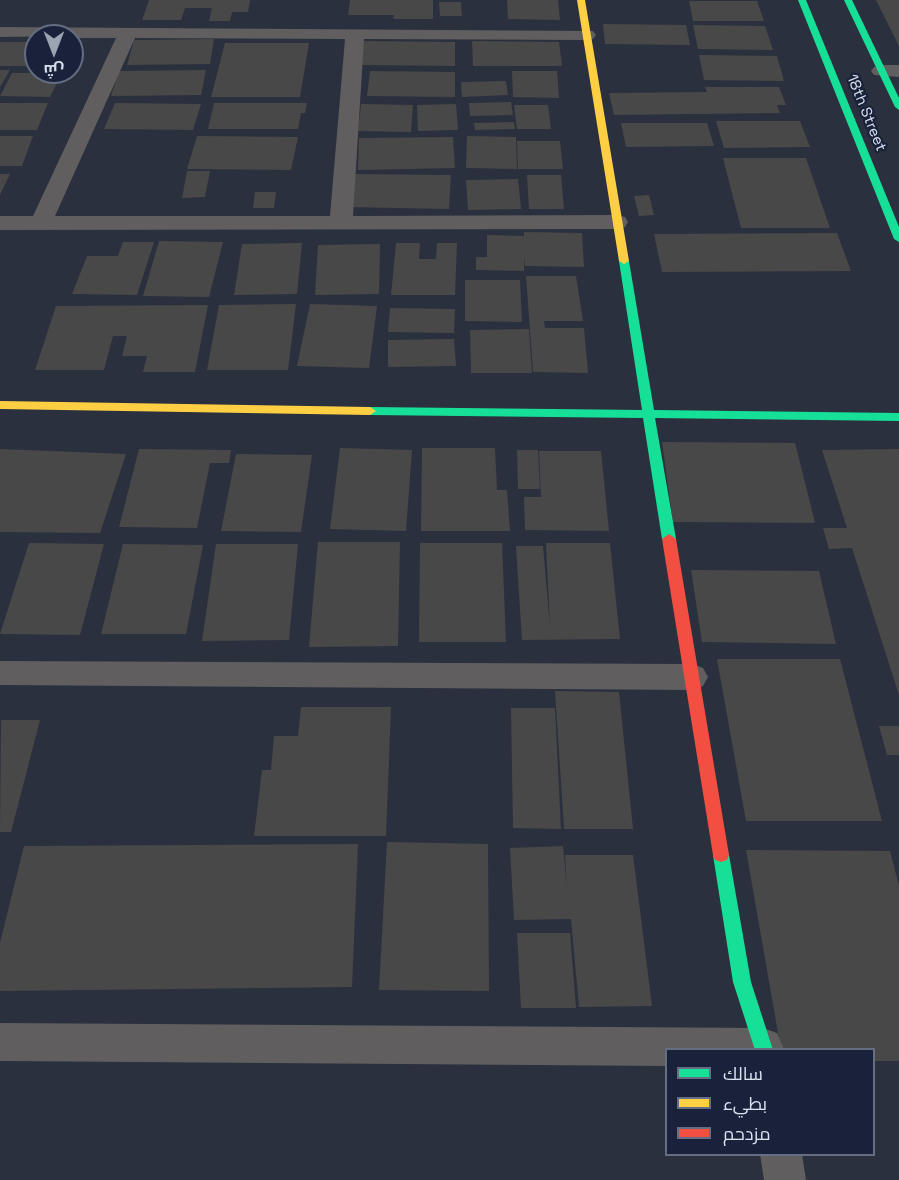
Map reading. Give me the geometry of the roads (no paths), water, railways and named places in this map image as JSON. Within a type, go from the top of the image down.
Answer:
[{"type":"street","points":[[0,1042],[764,1048],[742,982],[581,0]]},
{"type":"street","name":"18th Street","points":[[802,0],[899,239]]},
{"type":"street","points":[[839,0],[890,71],[899,107]]},
{"type":"street","points":[[848,0],[861,28]]},
{"type":"street","points":[[0,32],[586,35]]},
{"type":"street","points":[[41,223],[128,33]]},
{"type":"street","points":[[341,222],[355,34]]},
{"type":"street","points":[[0,223],[617,222]]},
{"type":"street","points":[[0,405],[649,416],[899,417]]},
{"type":"street","points":[[0,673],[692,677]]},
{"type":"street","points":[[781,1156],[785,1180]]}]
